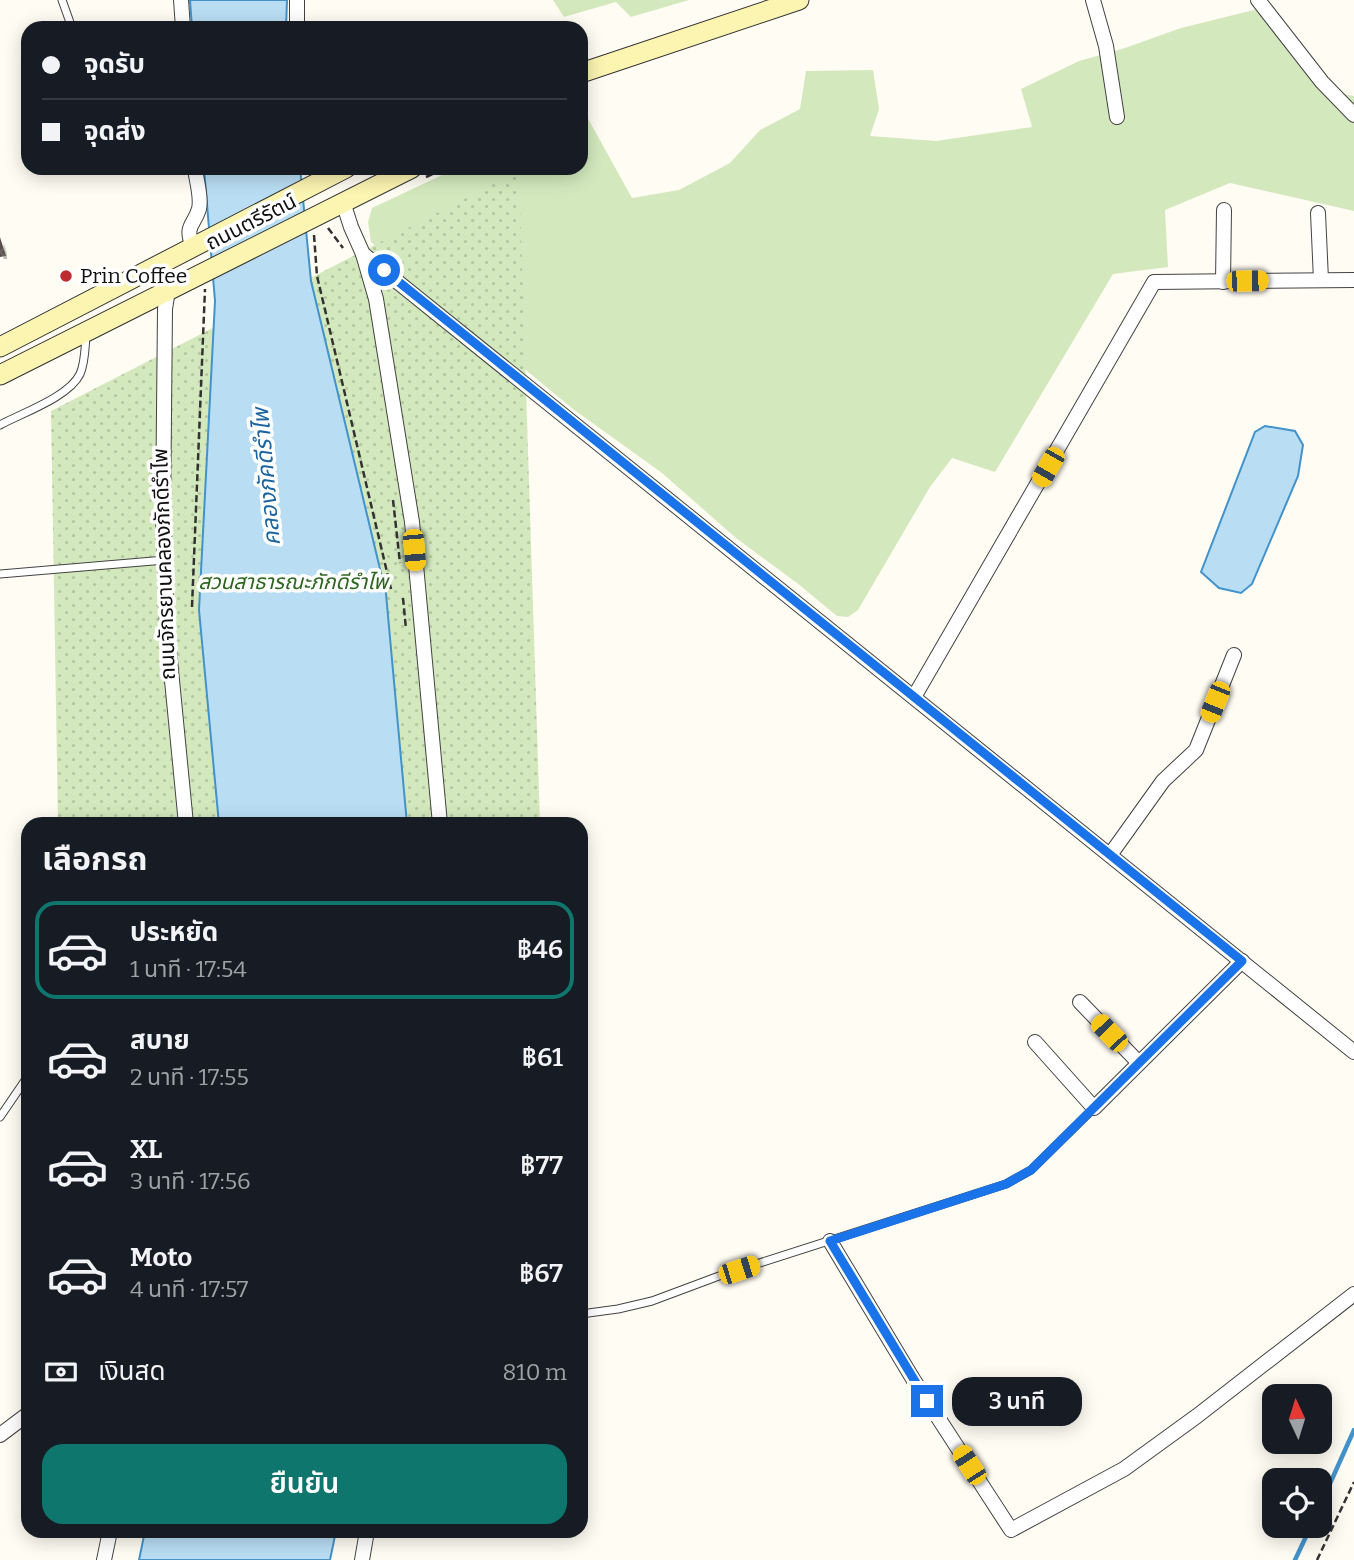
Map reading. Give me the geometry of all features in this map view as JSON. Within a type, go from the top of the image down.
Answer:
[{"type":"main road","points":[[588,71],[799,0]]},
{"type":"main road","name":"ถนนตรีรัตน์","points":[[0,347],[193,247],[318,175]]},
{"type":"main road","name":"ถนนตรีรัตน์","points":[[0,375],[168,290],[199,283],[320,222],[343,202],[398,175]]},
{"type":"street","points":[[181,0],[182,21]]},
{"type":"street","points":[[297,0],[297,21]]},
{"type":"street","points":[[1093,0],[1106,46],[1117,117]]},
{"type":"street","points":[[1258,0],[1322,82],[1354,114]]},
{"type":"street","points":[[193,247],[189,236],[190,229],[199,209],[196,175]]},
{"type":"street","points":[[343,202],[351,227],[355,254],[376,299],[412,522],[439,817]]},
{"type":"street","points":[[1223,282],[1224,210]]},
{"type":"street","points":[[1318,213],[1321,280]]},
{"type":"street","points":[[355,254],[914,697],[1354,1052]]},
{"type":"street","points":[[914,697],[1154,282],[1354,280]]},
{"type":"street","points":[[168,290],[165,337],[167,629],[185,817]]},
{"type":"street","points":[[1110,855],[1163,781],[1196,750],[1234,655]]},
{"type":"street","points":[[1035,1042],[1094,1108],[1242,961]]},
{"type":"street","points":[[1080,1002],[1139,1063]]},
{"type":"street","points":[[830,1241],[913,1379],[1011,1530],[1124,1469],[1354,1294]]},
{"type":"street","points":[[0,1435],[21,1419]]},
{"type":"street","points":[[104,1560],[109,1538]]},
{"type":"street","points":[[362,1560],[366,1538]]},
{"type":"lane","points":[[62,0],[70,21]]},
{"type":"lane","points":[[0,425],[61,394],[75,383],[82,372],[87,331]]},
{"type":"lane","points":[[0,574],[165,560]]},
{"type":"lane","points":[[0,1117],[21,1086]]},
{"type":"lane","points":[[588,1313],[652,1301],[719,1276],[1020,1178],[1094,1108]]},
{"type":"path","points":[[320,222],[355,254]]},
{"type":"path","points":[[320,222],[317,276],[391,589]]},
{"type":"path","points":[[192,607],[199,283]]},
{"type":"path","points":[[393,500],[400,563]]},
{"type":"path","points":[[402,589],[407,640]]},
{"type":"path","points":[[1317,1560],[1354,1482]]},
{"type":"green space","points":[[553,0],[689,0],[631,17],[616,2],[564,17]]},
{"type":"green space","points":[[1258,9],[1324,90],[1354,96],[1354,211],[1230,183],[1165,210],[1168,267],[1113,274],[995,472],[952,458],[930,487],[858,610],[848,617],[837,616],[736,538],[662,473],[573,409],[371,242],[368,222],[372,208],[442,175],[588,175],[588,119],[632,198],[679,190],[730,163],[760,130],[800,109],[806,71],[873,70],[879,109],[870,136],[936,141],[1032,127],[1021,89],[1079,61],[1181,28]]},
{"type":"green space","name":"สวนสาธารณะภักดีรำไพ","points":[[511,175],[519,175],[540,817],[58,817],[51,411]]},
{"type":"water","points":[[190,0],[287,0],[286,21],[192,21]]},
{"type":"water","name":"คลองภัคดีรำไพ","points":[[205,175],[301,175],[311,281],[386,594],[406,817],[218,817],[199,610],[215,301]]},
{"type":"water","points":[[1265,426],[1295,431],[1303,445],[1298,476],[1252,584],[1241,593],[1219,588],[1201,572],[1255,432]]},
{"type":"water","points":[[144,1538],[335,1538],[330,1560],[139,1560]]},
{"type":"building","points":[[0,237],[6,256],[0,257]]},
{"type":"waterway","points":[[1332,1479],[1354,1430]]},
{"type":"waterway","points":[[1295,1560],[1305,1538]]},
{"type":"place","name":"Prin Coffee","points":[[66,276]]},
{"type":"route","points":[[384,270],[1242,961],[1020,1178],[830,1241],[927,1401]]}]
